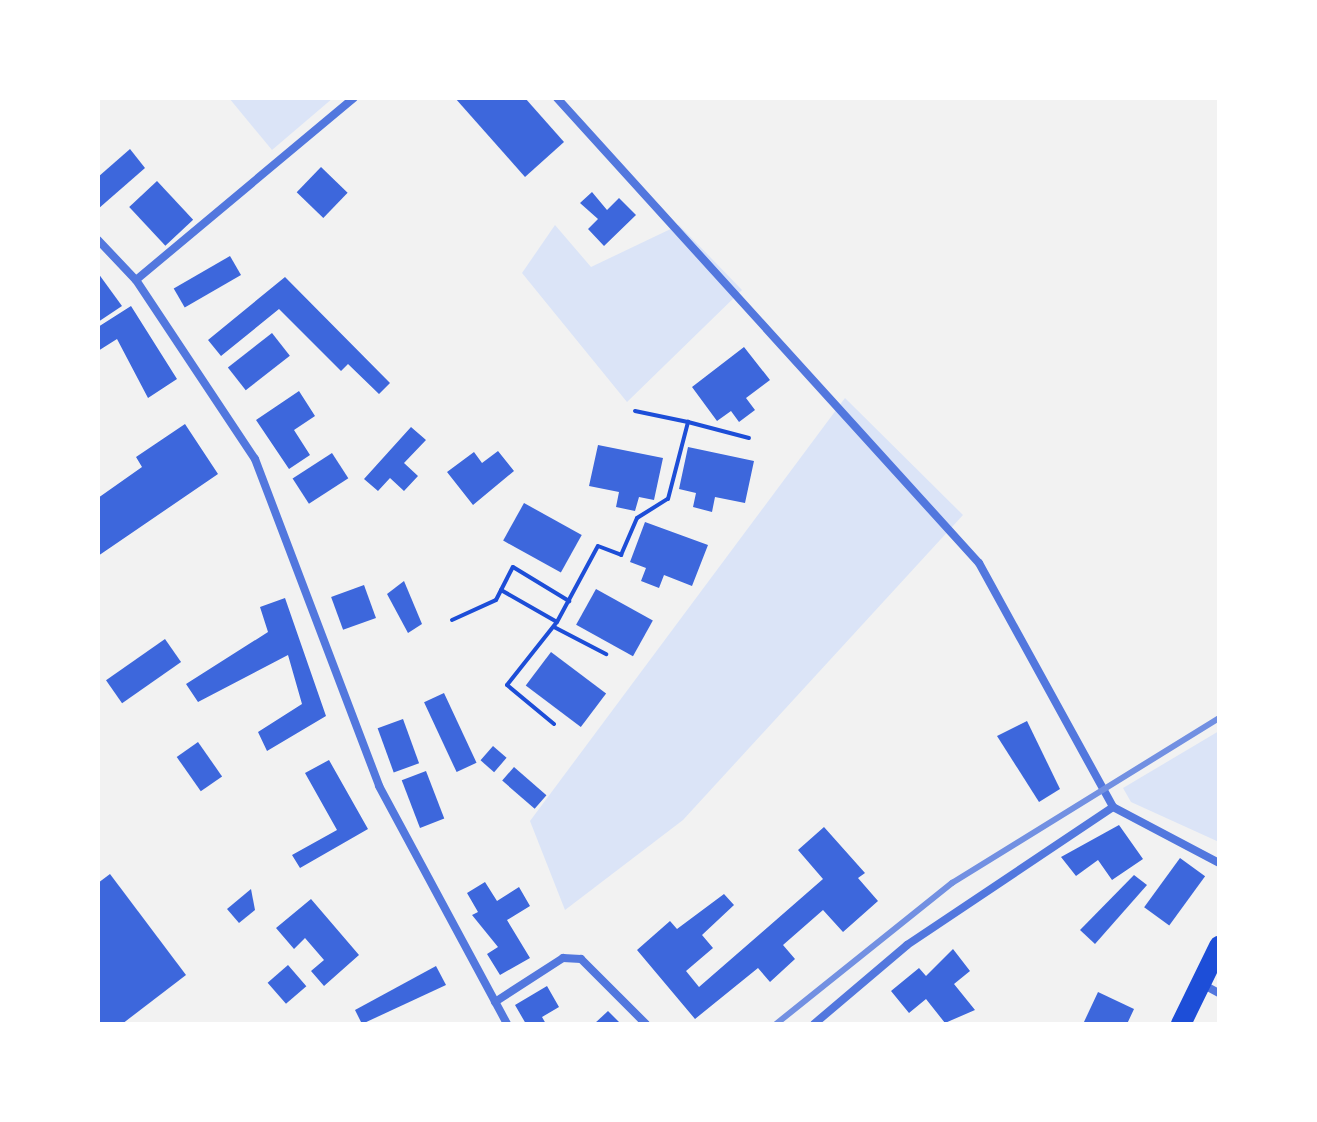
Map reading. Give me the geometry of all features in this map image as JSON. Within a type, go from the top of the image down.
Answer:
[{"type":"main road","points":[[1181,1024],[1198,982],[1219,946]]},
{"type":"street","points":[[136,280],[354,98]]},
{"type":"street","points":[[557,98],[979,563],[1113,807],[1219,863]]},
{"type":"street","points":[[98,240],[136,280],[255,459],[379,786],[507,1024]]},
{"type":"street","points":[[814,1024],[907,945],[1113,807]]},
{"type":"street","points":[[495,1002],[563,958],[581,959],[646,1024]]},
{"type":"street","points":[[1198,982],[1219,993]]},
{"type":"path","points":[[635,411],[749,438]]},
{"type":"path","points":[[554,724],[507,685],[556,625],[598,546],[621,555],[637,518],[668,499],[688,422]]},
{"type":"path","points":[[452,620],[496,600],[513,567],[569,601]]},
{"type":"path","points":[[501,590],[606,654]]},
{"type":"shaded area","points":[[229,98],[333,98],[272,150]]},
{"type":"shaded area","points":[[555,225],[591,267],[679,225],[742,290],[627,402],[522,273]]},
{"type":"shaded area","points":[[845,398],[963,515],[683,820],[565,910],[530,821]]},
{"type":"shaded area","points":[[1219,731],[1219,842],[1131,802],[1123,788]]},
{"type":"building","points":[[455,98],[525,98],[564,142],[525,177]]},
{"type":"building","points":[[130,149],[145,168],[98,209],[98,177]]},
{"type":"building","points":[[321,167],[348,193],[323,218],[297,192]]},
{"type":"building","points":[[157,181],[193,220],[165,246],[129,207]]},
{"type":"building","points":[[592,192],[607,210],[619,198],[636,215],[604,246],[588,229],[598,219],[580,203]]},
{"type":"building","points":[[230,256],[241,275],[185,308],[174,288]]},
{"type":"building","points":[[98,273],[122,306],[98,322]]},
{"type":"building","points":[[285,277],[390,383],[379,394],[348,364],[341,371],[279,309],[221,356],[208,340]]},
{"type":"building","points":[[131,306],[177,379],[148,398],[117,339],[98,351],[98,327]]},
{"type":"building","points":[[272,333],[290,356],[246,390],[228,367]]},
{"type":"building","points":[[744,347],[770,380],[746,398],[755,410],[739,422],[731,411],[717,421],[692,387]]},
{"type":"building","points":[[299,391],[315,416],[294,430],[310,455],[289,469],[256,420]]},
{"type":"building","points":[[185,424],[218,474],[98,556],[98,498],[142,467],[136,457]]},
{"type":"building","points":[[411,427],[426,440],[404,463],[418,476],[404,491],[390,478],[378,491],[364,479]]},
{"type":"building","points":[[598,445],[663,458],[654,500],[639,497],[635,511],[616,507],[619,492],[589,486]]},
{"type":"building","points":[[688,447],[754,461],[745,503],[715,497],[712,512],[693,507],[696,493],[679,489]]},
{"type":"building","points":[[498,451],[514,471],[473,505],[447,472],[474,452],[482,463]]},
{"type":"building","points":[[332,453],[348,478],[309,504],[293,479]]},
{"type":"building","points":[[524,503],[582,535],[561,573],[503,541]]},
{"type":"building","points":[[645,522],[708,545],[692,586],[664,575],[659,588],[641,581],[646,568],[630,562]]},
{"type":"building","points":[[404,581],[422,624],[408,633],[387,594]]},
{"type":"building","points":[[364,585],[376,618],[343,630],[331,597]]},
{"type":"building","points":[[596,589],[653,621],[633,656],[576,625]]},
{"type":"building","points":[[285,598],[326,716],[267,751],[258,732],[302,704],[288,655],[198,702],[186,684],[268,632],[260,607]]},
{"type":"building","points":[[165,639],[181,662],[122,703],[106,680]]},
{"type":"building","points":[[551,652],[606,694],[581,727],[526,686]]},
{"type":"building","points":[[444,693],[477,763],[457,772],[424,702]]},
{"type":"building","points":[[403,719],[419,763],[394,772],[378,728]]},
{"type":"building","points":[[1027,721],[1060,789],[1039,802],[997,736]]},
{"type":"building","points":[[198,742],[222,776],[201,791],[177,757]]},
{"type":"building","points":[[493,746],[507,758],[494,772],[481,760]]},
{"type":"building","points":[[329,760],[368,829],[300,868],[292,855],[337,830],[305,773]]},
{"type":"building","points":[[514,767],[546,795],[535,809],[502,781]]},
{"type":"building","points":[[426,771],[444,819],[420,828],[402,780]]},
{"type":"building","points":[[1119,825],[1143,859],[1112,880],[1098,860],[1076,876],[1061,857]]},
{"type":"building","points":[[824,827],[865,873],[858,878],[878,901],[843,932],[823,910],[783,945],[795,959],[770,982],[758,968],[695,1019],[637,950],[670,921],[677,929],[724,894],[734,905],[702,935],[713,948],[686,971],[699,987],[823,879],[798,850]]},
{"type":"building","points":[[1180,858],[1205,876],[1169,926],[1144,907]]},
{"type":"building","points":[[110,874],[186,975],[122,1024],[98,1024],[98,883]]},
{"type":"building","points":[[1134,875],[1147,885],[1095,944],[1080,930]]},
{"type":"building","points":[[485,882],[497,901],[519,887],[530,906],[507,920],[530,958],[500,975],[487,954],[498,947],[472,915],[478,912],[467,893]]},
{"type":"building","points":[[251,889],[255,910],[239,923],[227,909]]},
{"type":"building","points":[[311,899],[359,955],[324,986],[311,971],[324,960],[305,938],[294,949],[276,928]]},
{"type":"building","points":[[953,949],[970,971],[954,984],[975,1010],[945,1023],[926,999],[909,1013],[891,991],[919,968],[926,976]]},
{"type":"building","points":[[288,965],[306,986],[286,1004],[268,983]]},
{"type":"building","points":[[436,966],[446,985],[362,1024],[355,1010]]},
{"type":"building","points":[[547,986],[559,1007],[542,1017],[546,1024],[526,1024],[515,1005]]},
{"type":"building","points":[[1098,992],[1134,1009],[1127,1024],[1083,1024]]},
{"type":"building","points":[[608,1011],[621,1024],[594,1024]]},
{"type":"railway","points":[[776,1024],[952,883],[1219,718]]}]
